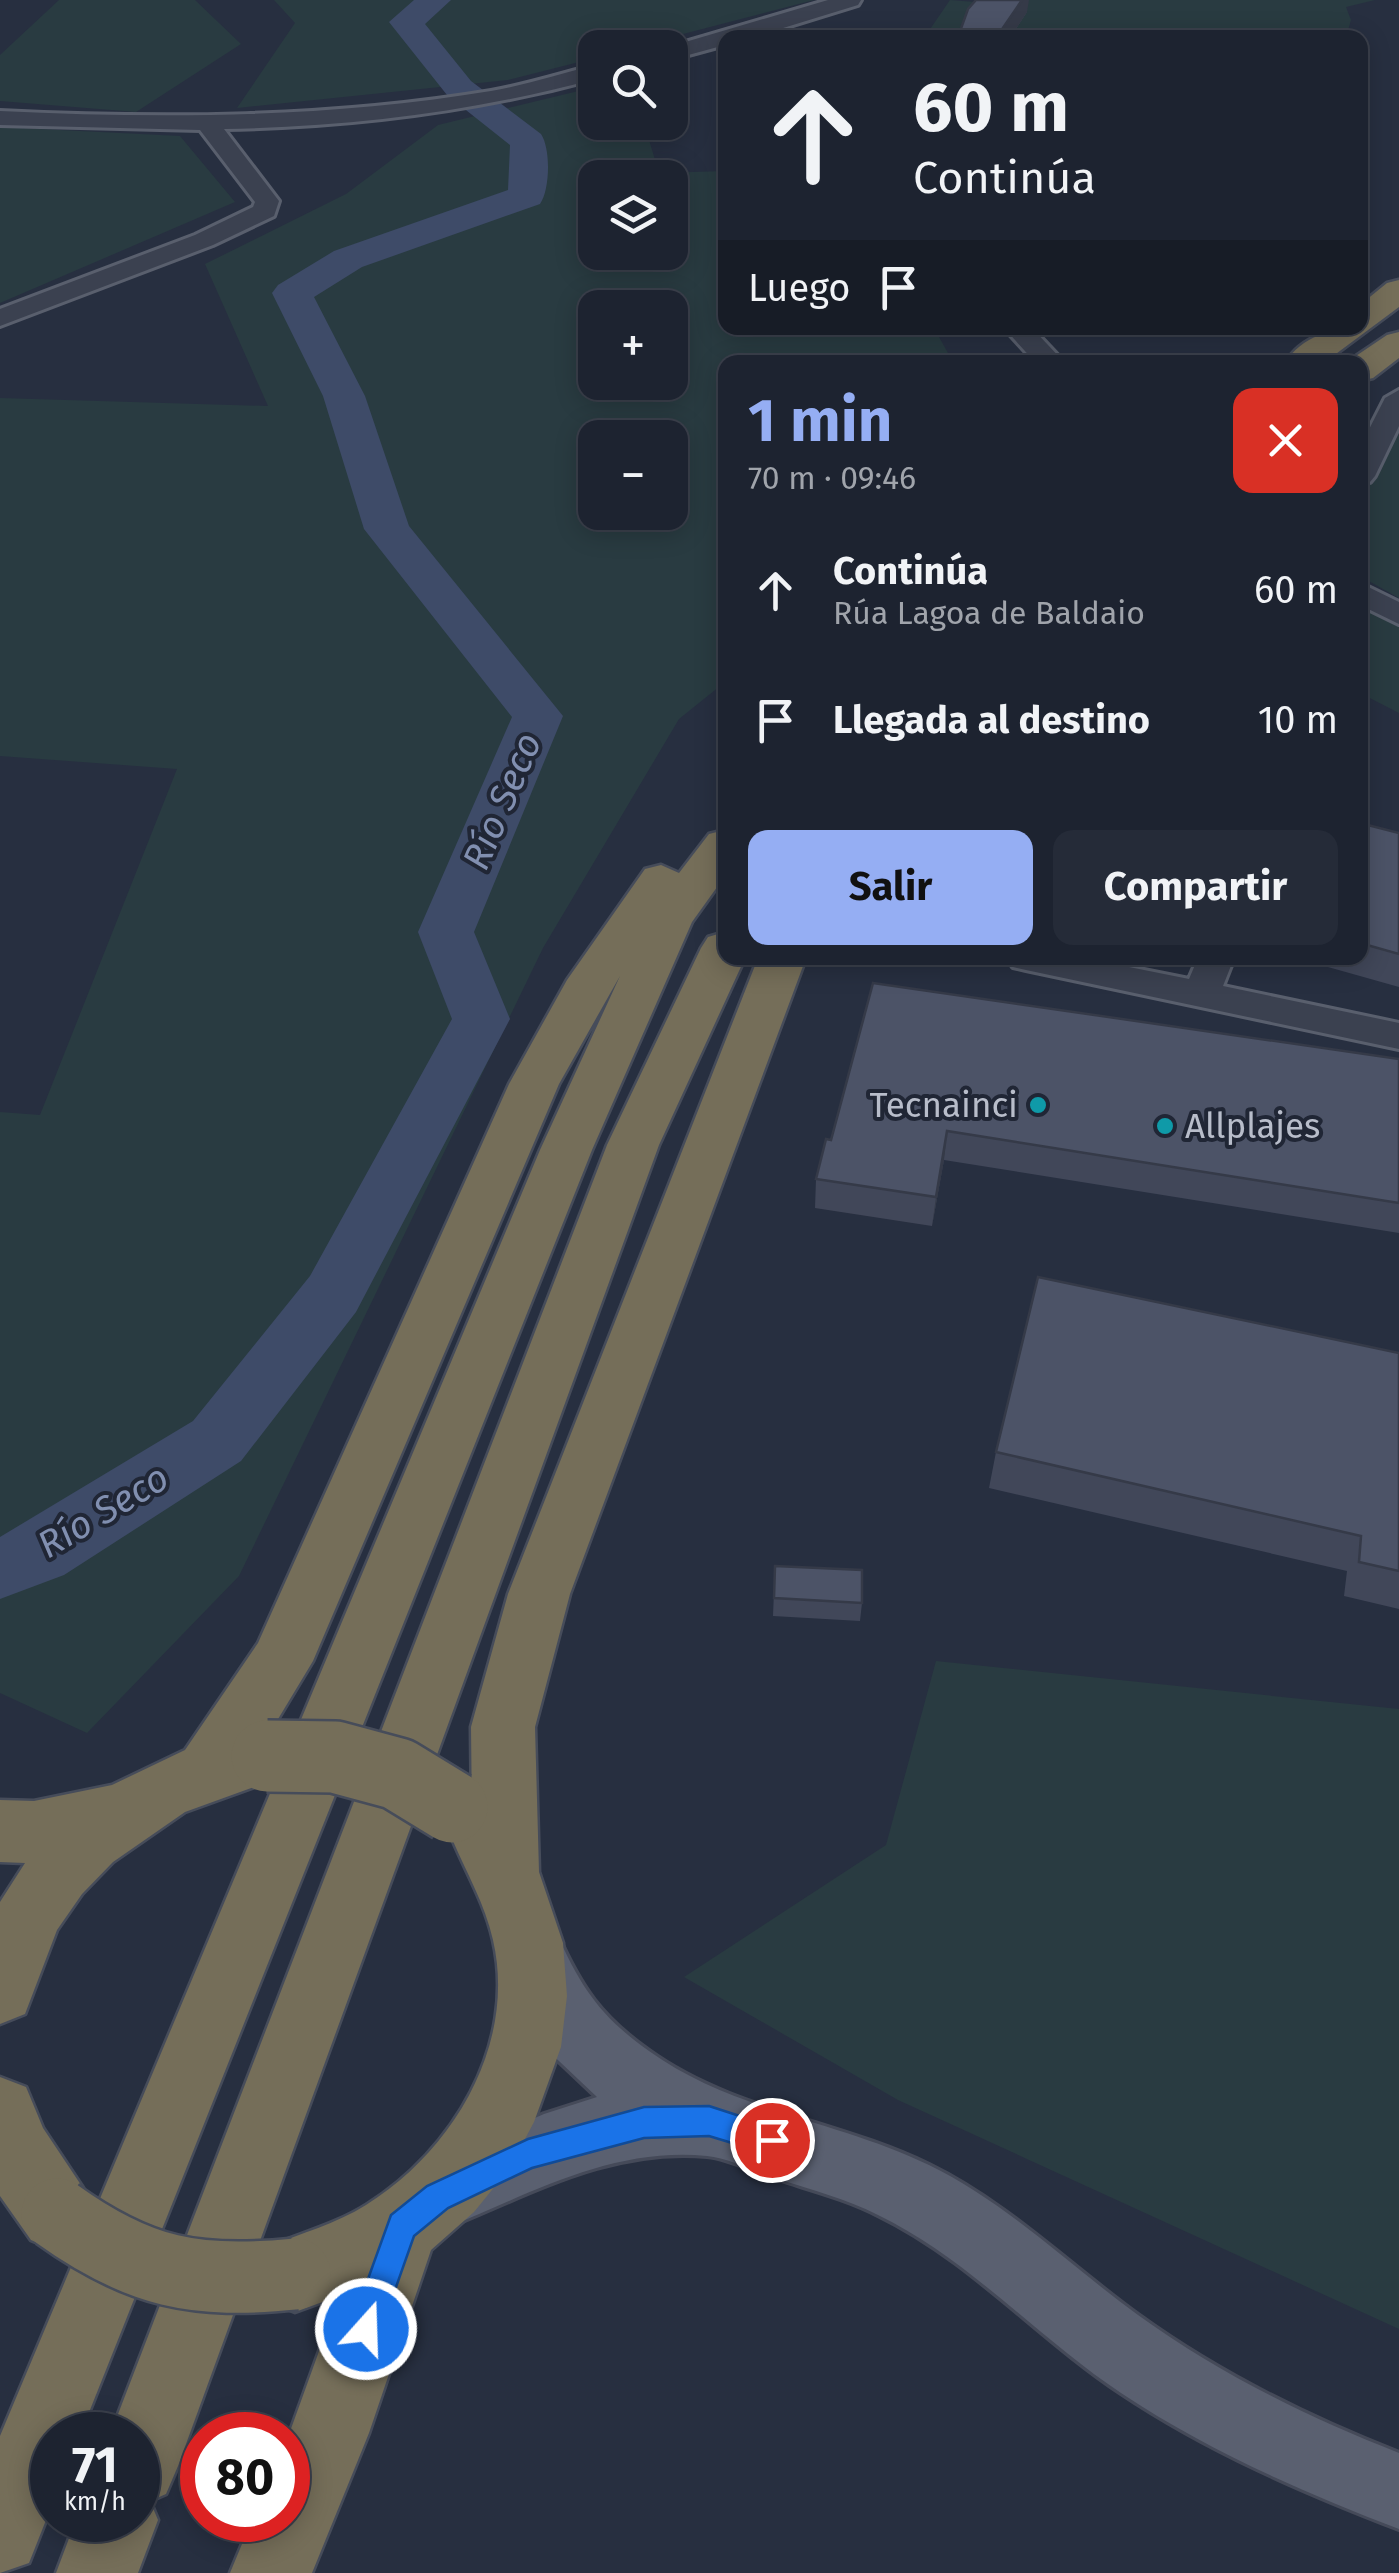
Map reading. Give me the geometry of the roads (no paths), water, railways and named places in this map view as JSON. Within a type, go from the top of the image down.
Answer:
[{"type":"highway","points":[[1368,315],[1399,290]]},
{"type":"highway","points":[[1313,355],[1342,335]]},
{"type":"highway","points":[[1368,364],[1399,342]]},
{"type":"highway","points":[[238,1762],[528,1100],[584,992],[701,828],[718,813]]},
{"type":"highway","points":[[0,2534],[566,1150],[670,918],[718,853]]},
{"type":"highway","points":[[158,2412],[633,1145],[718,963]]},
{"type":"highway","points":[[0,2112],[11,2145],[31,2181],[58,2214],[96,2244],[140,2266],[207,2279],[242,2281],[296,2274],[351,2255],[420,2211],[484,2143],[516,2082],[533,2018],[533,1956],[506,1870],[502,1727],[540,1594],[779,965]]},
{"type":"highway","points":[[1,1977],[21,1929],[48,1885],[81,1846],[120,1814],[163,1787],[238,1762],[334,1758],[398,1774],[452,1807],[482,1836],[506,1870]]},
{"type":"highway","points":[[0,1831],[34,1832],[120,1814]]},
{"type":"highway","points":[[272,2573],[420,2211]]},
{"type":"highway","points":[[97,2573],[109,2542]]},
{"type":"main road","points":[[533,1956],[560,2015],[626,2077],[709,2121],[836,2160],[905,2190],[951,2216],[1112,2342],[1204,2405],[1308,2456],[1399,2491]]},
{"type":"main road","points":[[420,2211],[544,2150],[644,2122],[709,2121]]},
{"type":"street","points":[[751,30],[850,0]]},
{"type":"street","points":[[688,49],[718,40]]},
{"type":"street","points":[[0,118],[212,122],[388,112],[494,98],[578,76]]},
{"type":"street","points":[[0,318],[204,240],[266,211],[267,201],[212,134],[212,122]]},
{"type":"street","points":[[1024,335],[1043,355]]},
{"type":"street","points":[[1368,460],[1399,398]]},
{"type":"street","points":[[1368,597],[1399,615]]},
{"type":"street","points":[[1058,965],[1399,1036]]},
{"type":"street","points":[[1200,996],[1213,965]]},
{"type":"waterway","name":"Río Seco","points":[[0,1568],[39,1554],[217,1441],[333,1294],[481,1019],[446,932],[538,716],[387,529],[344,396],[292,293],[348,259],[527,196],[528,142],[459,88],[406,22],[435,0]]},
{"type":"place","name":"Tecnainci","points":[[1038,1105]]},
{"type":"place","name":"Allplajes","points":[[1165,1126]]}]
